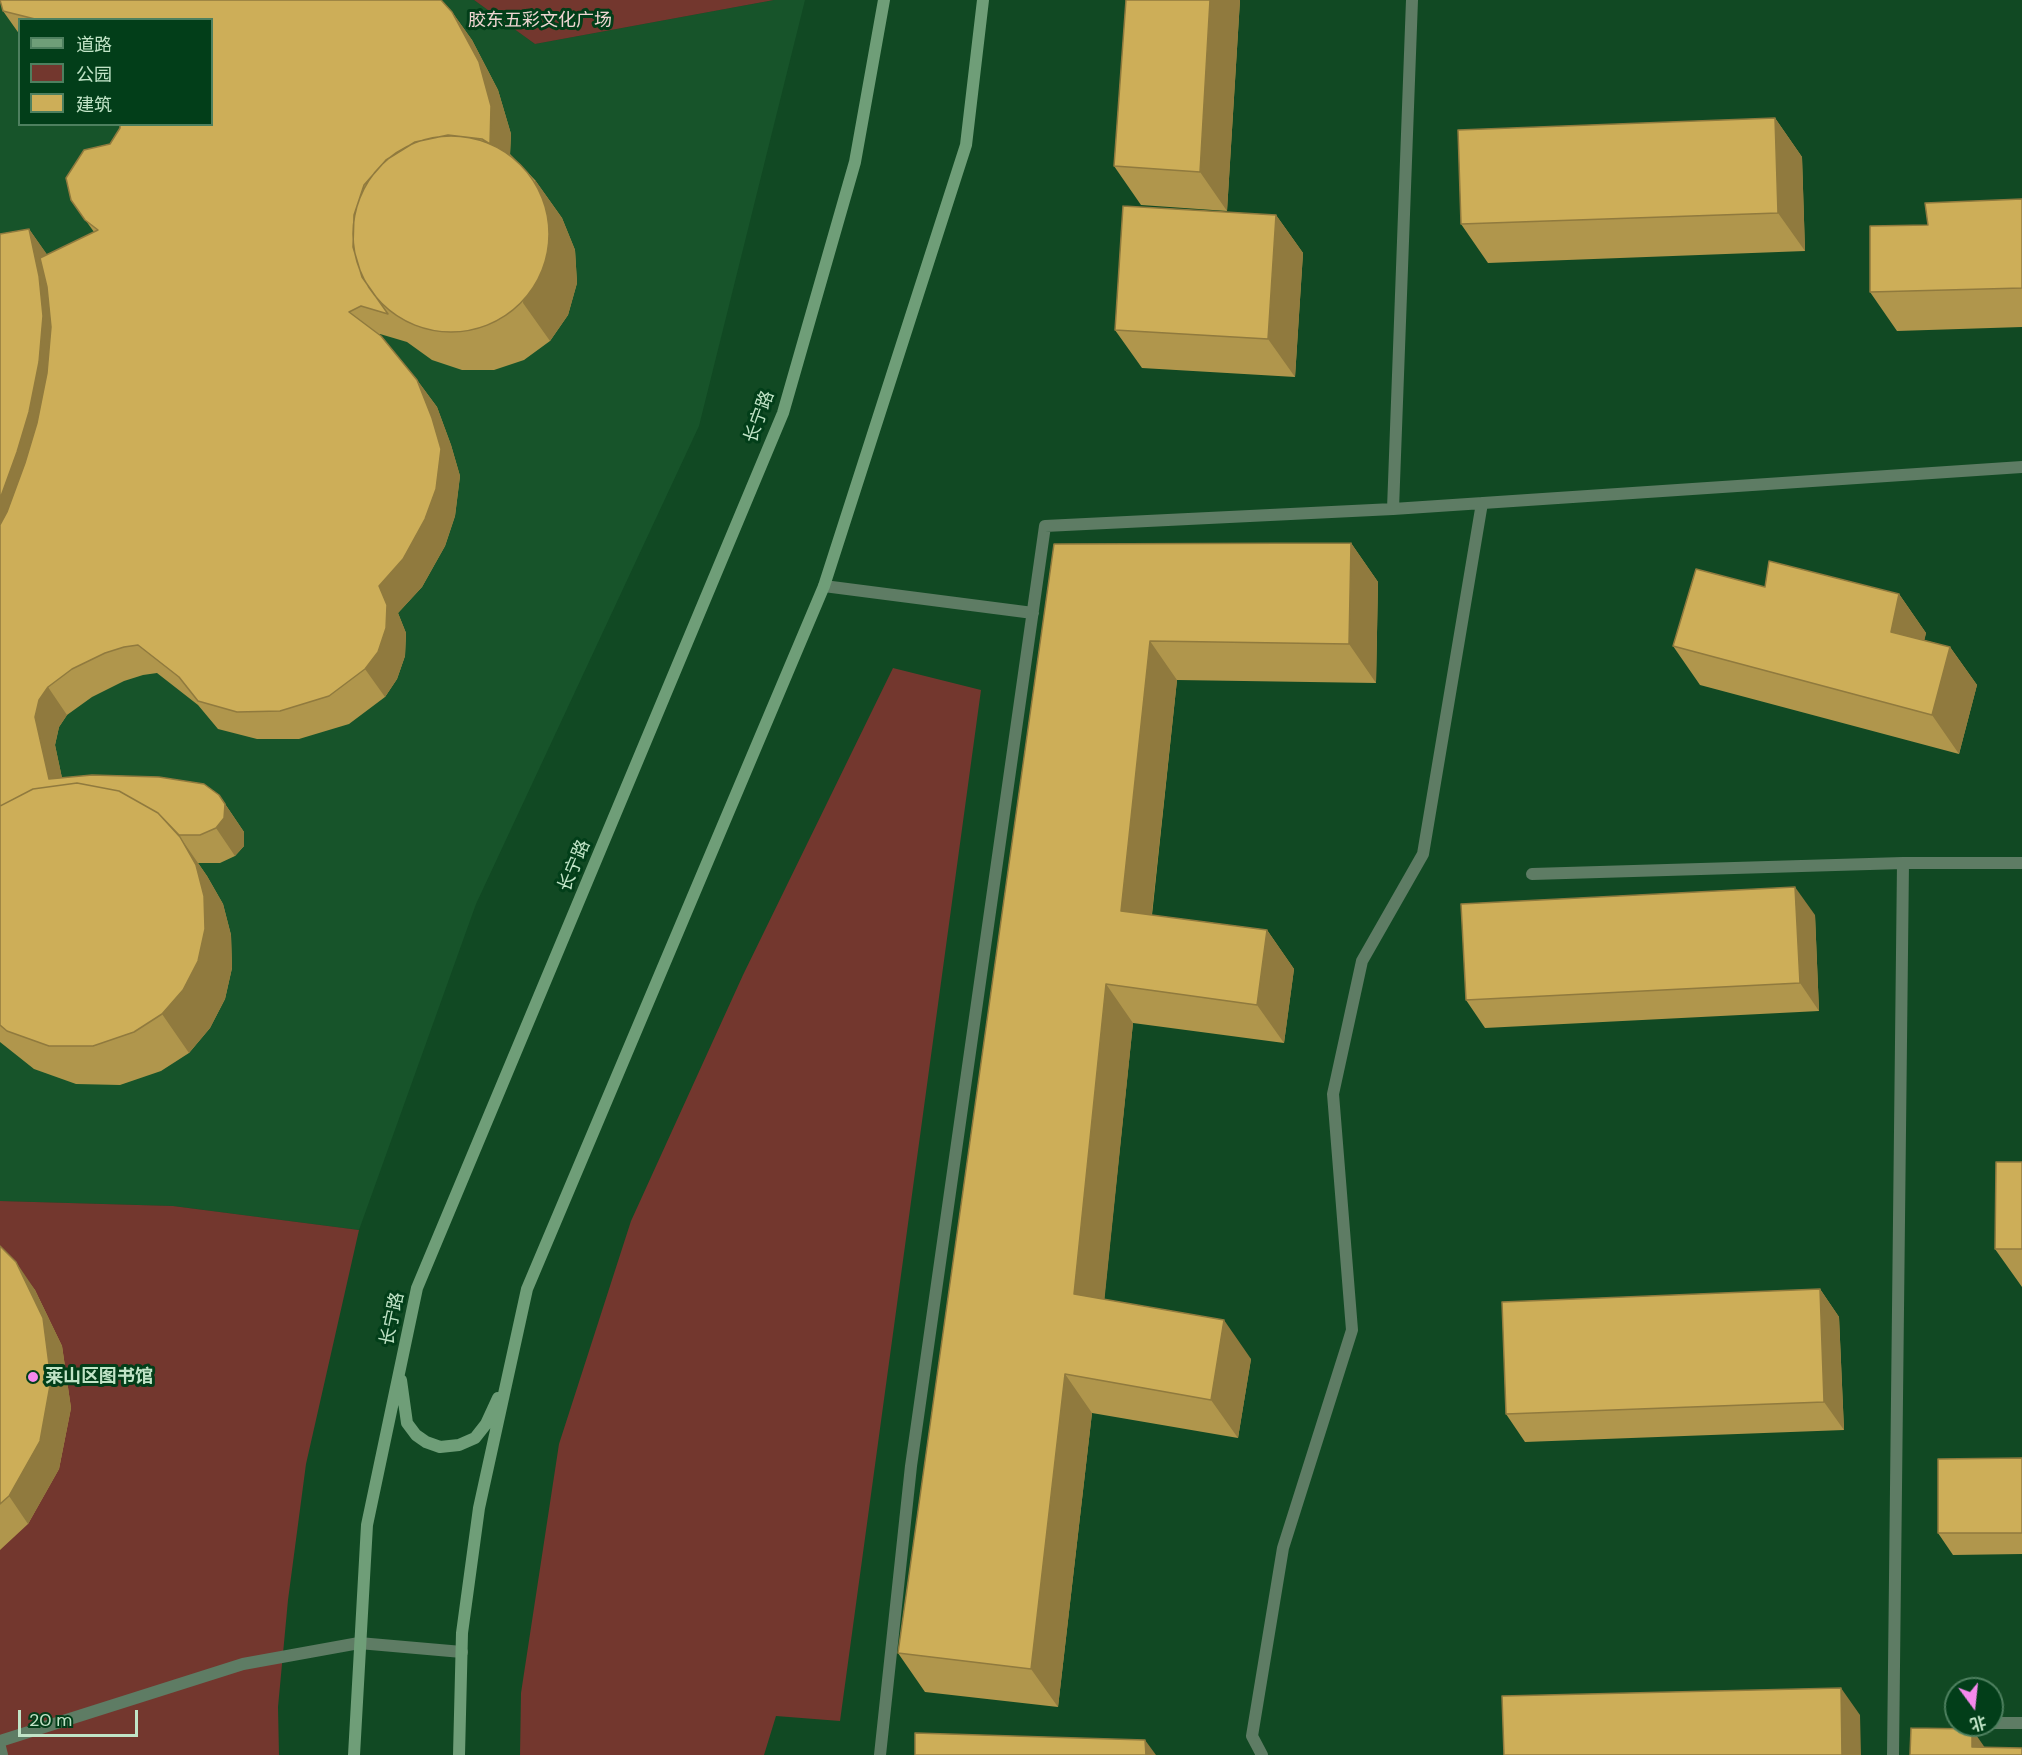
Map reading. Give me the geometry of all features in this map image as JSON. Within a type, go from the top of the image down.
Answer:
[{"type":"street","name":"长宁路","points":[[354,1755],[367,1525],[417,1288],[783,413],[855,162],[884,0]]},
{"type":"street","points":[[459,1755],[462,1633],[479,1509],[527,1288],[824,586],[966,145],[983,0]]},
{"type":"street","points":[[1393,509],[1412,0]]},
{"type":"street","points":[[880,1755],[911,1466],[1046,526],[1393,509],[2022,467]]},
{"type":"street","points":[[1262,1755],[1252,1736],[1282,1548],[1352,1330],[1333,1094],[1362,960],[1423,854],[1482,503]]},
{"type":"street","points":[[824,586],[1033,613]]},
{"type":"street","points":[[1532,874],[1903,863],[2022,863]]},
{"type":"street","points":[[1893,1755],[1903,863]]},
{"type":"street","points":[[400,1370],[406,1423],[416,1435],[440,1447],[459,1445],[475,1438],[486,1424],[509,1376]]},
{"type":"street","points":[[0,1741],[243,1664],[359,1643],[462,1652]]},
{"type":"street","points":[[2004,1723],[2022,1723]]},
{"type":"street","points":[[0,1747],[2,1755]]},
{"type":"shaded area","points":[[0,0],[474,0],[535,44],[774,0],[805,0],[699,426],[476,904],[359,1230],[173,1206],[0,1201]]},
{"type":"green space","name":"胶东五彩文化广场","points":[[474,0],[774,0],[535,44]]},
{"type":"green space","points":[[893,668],[981,690],[840,1721],[776,1716],[764,1755],[520,1755],[521,1693],[559,1444],[631,1221],[743,975]]},
{"type":"green space","points":[[0,1201],[173,1206],[359,1230],[306,1464],[288,1600],[278,1707],[279,1755],[0,1755]]},
{"type":"building","points":[[0,0],[441,0],[452,12],[479,62],[491,106],[490,144],[482,139],[448,135],[415,142],[386,160],[364,185],[354,215],[353,247],[362,277],[388,314],[361,306],[349,312],[381,336],[417,380],[441,449],[436,489],[425,519],[403,559],[379,586],[387,605],[386,628],[378,652],[365,669],[329,696],[280,711],[237,712],[198,701],[179,677],[138,645],[105,653],[72,669],[48,687],[39,700],[35,717],[49,779],[92,775],[159,777],[204,784],[219,795],[225,804],[224,818],[216,828],[200,835],[179,835],[158,813],[119,791],[77,783],[33,789],[0,806],[0,525],[25,463],[37,423],[47,373],[51,327],[47,287],[40,258],[98,230],[85,220],[71,200],[66,178],[84,150],[110,144],[120,126],[213,126],[213,18],[31,18],[3,11]]},
{"type":"building","points":[[1126,0],[1210,0],[1200,172],[1114,166]]},
{"type":"building","points":[[1775,118],[1778,213],[1461,224],[1458,130]]},
{"type":"building","points":[[441,136],[461,136],[489,143],[506,152],[521,164],[533,179],[542,196],[549,224],[549,244],[542,272],[533,289],[521,304],[506,316],[489,325],[461,332],[441,332],[413,325],[396,316],[381,304],[369,289],[360,272],[353,244],[353,224],[360,196],[369,179],[381,164],[396,152],[413,143]]},
{"type":"building","points":[[2022,199],[2022,288],[1870,292],[1870,226],[1928,225],[1925,203]]},
{"type":"building","points":[[1123,206],[1276,215],[1268,339],[1115,330]]},
{"type":"building","points":[[29,229],[39,276],[43,316],[39,362],[29,412],[0,499],[0,234]]},
{"type":"building","points":[[1351,543],[1349,644],[1150,641],[1121,911],[1267,930],[1257,1005],[1106,984],[1074,1294],[1224,1320],[1211,1400],[1065,1374],[1031,1669],[898,1653],[1054,544]]},
{"type":"building","points":[[1769,561],[1899,594],[1891,632],[1950,647],[1932,715],[1673,646],[1696,569],[1765,587]]},
{"type":"building","points":[[77,783],[119,791],[158,813],[180,837],[196,865],[204,896],[205,929],[198,961],[183,990],[162,1014],[134,1032],[93,1046],[49,1046],[7,1031],[0,1025],[0,806],[33,789]]},
{"type":"building","points":[[1795,887],[1800,983],[1466,1000],[1461,904]]},
{"type":"building","points":[[1996,1162],[2022,1162],[2022,1249],[1995,1249]]},
{"type":"building","name":"莱山区图书馆","points":[[0,1246],[16,1262],[43,1318],[51,1380],[40,1441],[9,1496],[0,1504]]},
{"type":"building","points":[[1820,1289],[1824,1402],[1506,1414],[1502,1302]]},
{"type":"building","points":[[2022,1458],[2022,1533],[1938,1533],[1938,1459]]},
{"type":"building","points":[[1841,1688],[1842,1755],[1504,1755],[1502,1696]]},
{"type":"building","points":[[1911,1728],[1944,1729],[1944,1737],[1972,1737],[1972,1747],[2022,1748],[2022,1755],[1910,1755]]},
{"type":"building","points":[[915,1733],[1145,1740],[1146,1755],[915,1755]]},
{"type":"place","name":"莱山区图书馆","points":[[33,1377]]}]
